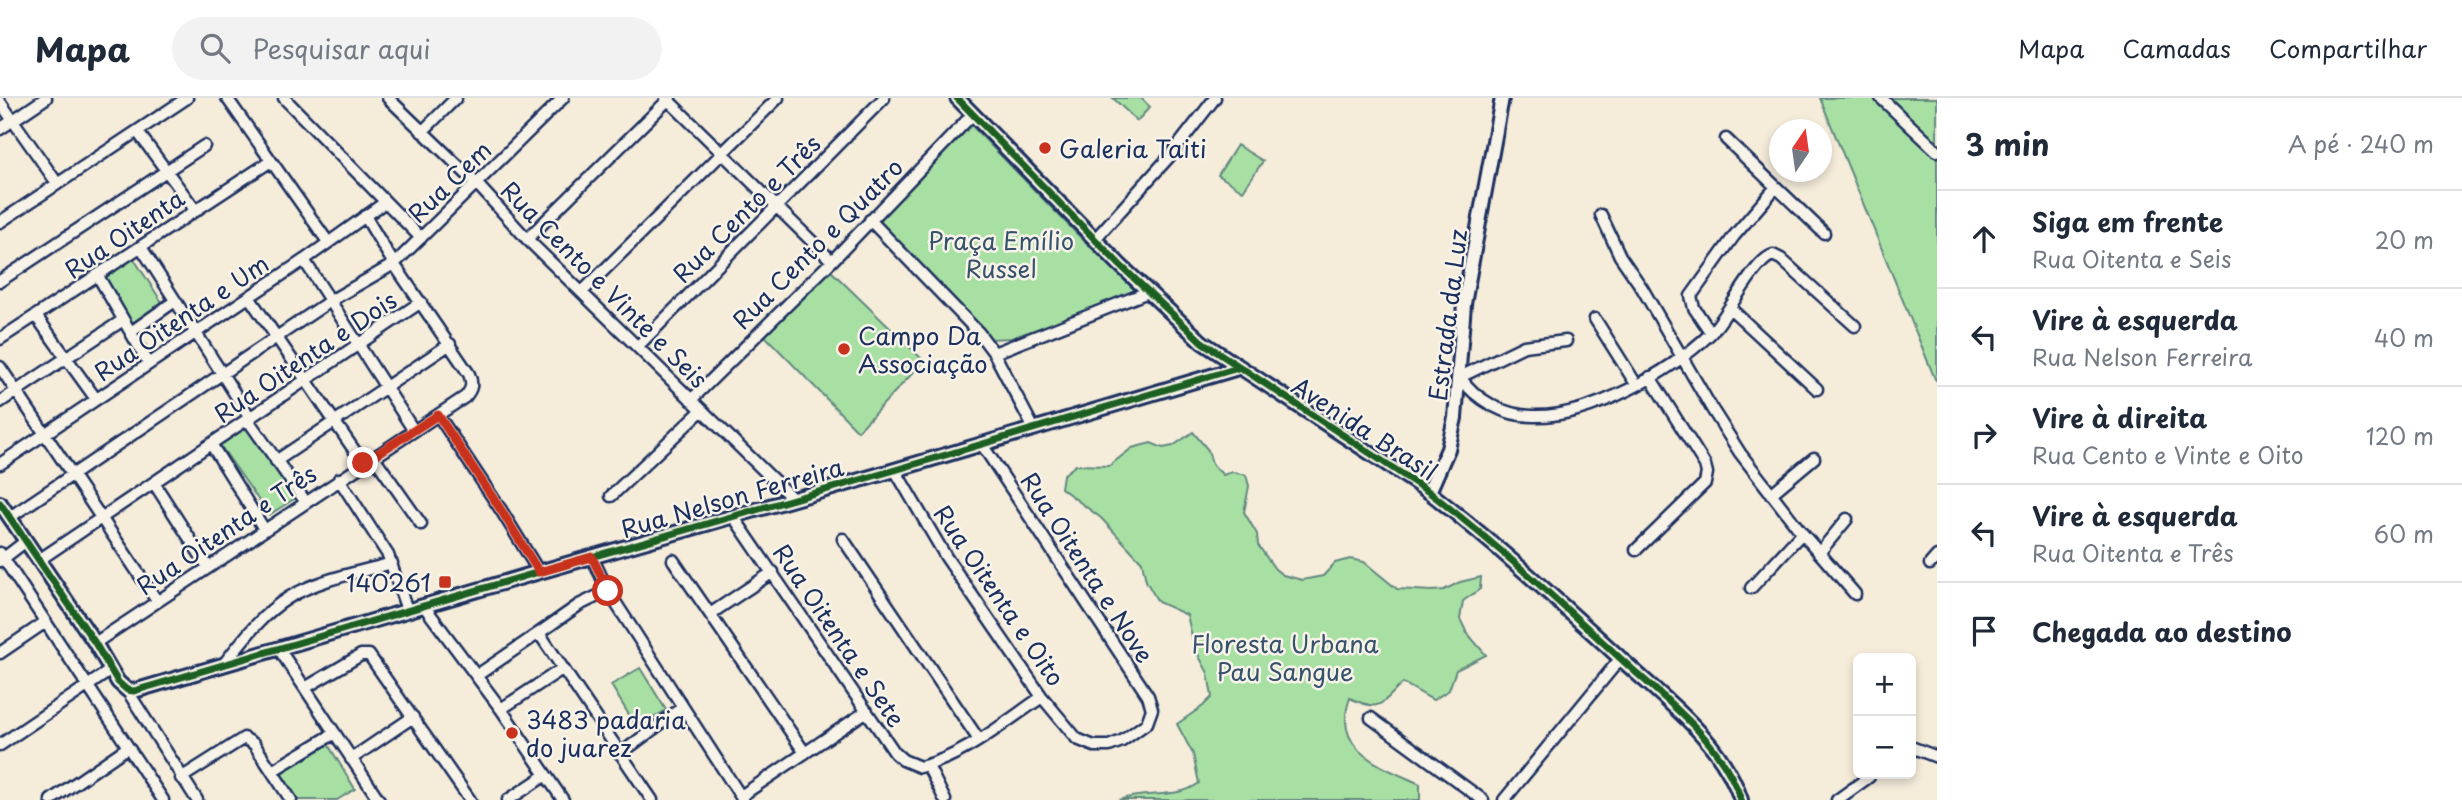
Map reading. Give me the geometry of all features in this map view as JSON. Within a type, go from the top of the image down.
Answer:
[{"type":"main road","name":"Avenida Brasil","points":[[957,98],[1148,292],[1202,342],[1429,492],[1465,520],[1698,731],[1722,763],[1741,800]]},
{"type":"main road","name":"Estrada da Luz","points":[[1429,492],[1448,449],[1455,418],[1464,304],[1502,98]]},
{"type":"main road","name":"Rua Nelson Ferreira","points":[[123,686],[145,689],[1238,368]]},
{"type":"main road","points":[[0,503],[123,686]]},
{"type":"street","points":[[0,128],[46,98]]},
{"type":"street","points":[[0,222],[187,98]]},
{"type":"street","points":[[227,98],[328,242]]},
{"type":"street","points":[[284,98],[421,239]]},
{"type":"street","name":"Rua Cento e Vinte e Seis","points":[[388,98],[477,184],[527,240],[583,291],[701,411],[793,499]]},
{"type":"street","points":[[422,131],[456,98]]},
{"type":"street","name":"Rua Cem","points":[[10,517],[330,301],[394,264],[563,98]]},
{"type":"street","points":[[583,291],[778,98]]},
{"type":"street","name":"Rua Cento e Três","points":[[638,346],[884,98]]},
{"type":"street","points":[[1095,239],[1170,156],[1215,98]]},
{"type":"street","points":[[1881,98],[1937,151]]},
{"type":"street","points":[[527,240],[668,99],[832,261]]},
{"type":"street","points":[[0,102],[57,183]]},
{"type":"street","name":"Rua Cento e Quatro","points":[[691,400],[832,261],[973,114]]},
{"type":"street","points":[[136,131],[196,211]]},
{"type":"street","points":[[1726,139],[1824,233]]},
{"type":"street","points":[[0,281],[204,146]]},
{"type":"street","name":"Rua Oitenta","points":[[0,340],[271,161]]},
{"type":"street","points":[[1711,333],[1694,308],[1691,296],[1734,236],[1776,187]]},
{"type":"street","name":"Rua Oitenta e Um","points":[[0,464],[384,203]]},
{"type":"street","points":[[1601,215],[1620,256],[1683,356],[1712,409],[1771,494],[1855,594]]},
{"type":"street","points":[[276,461],[450,344],[394,264],[365,216]]},
{"type":"street","points":[[870,220],[979,333],[994,353],[1034,429]]},
{"type":"street","points":[[141,247],[276,461],[305,502]]},
{"type":"street","points":[[1566,341],[1524,346],[1460,377],[1468,389],[1483,400],[1502,410],[1534,417],[1564,413],[1594,404],[1636,384],[1683,356],[1711,333],[1753,273],[1765,258],[1773,255],[1781,259],[1855,326]]},
{"type":"street","points":[[303,260],[414,431]]},
{"type":"street","points":[[98,276],[149,364]]},
{"type":"street","points":[[994,353],[1148,292]]},
{"type":"street","points":[[249,297],[363,463]]},
{"type":"street","points":[[131,332],[175,301]]},
{"type":"street","name":"Rua Oitenta e Dois","points":[[39,560],[421,302]]},
{"type":"street","points":[[1730,308],[1817,388]]},
{"type":"street","points":[[36,316],[96,399]]},
{"type":"street","points":[[1595,319],[1636,384]]},
{"type":"street","points":[[0,402],[123,320]]},
{"type":"street","name":"Rua Oitenta e Três","points":[[95,643],[470,391],[472,381],[450,344]]},
{"type":"street","points":[[0,367],[157,601]]},
{"type":"street","points":[[1636,550],[1707,477],[1705,465],[1650,376]]},
{"type":"street","points":[[611,496],[701,411]]},
{"type":"street","points":[[438,415],[539,572]]},
{"type":"street","name":"Rua Oitenta e Nove","points":[[981,443],[1148,696],[1152,709],[1147,723],[1122,741],[1109,746],[1094,746],[1077,739]]},
{"type":"street","name":"Rua Oitenta e Dois","points":[[211,444],[264,529]]},
{"type":"street","points":[[374,457],[421,524]]},
{"type":"street","points":[[1771,494],[1814,458]]},
{"type":"street","name":"Rua Oitenta e Oito","points":[[895,470],[946,557],[1042,697],[1077,739]]},
{"type":"street","points":[[339,479],[392,563],[407,610]]},
{"type":"street","points":[[154,483],[208,567]]},
{"type":"street","name":"Rua Oitenta e Sete","points":[[733,516],[895,753],[902,760],[924,767]]},
{"type":"street","points":[[1819,553],[1847,519]]},
{"type":"street","points":[[1751,588],[1802,533]]},
{"type":"street","points":[[843,538],[979,740]]},
{"type":"street","points":[[26,541],[1,558],[163,800]]},
{"type":"street","points":[[592,557],[608,591],[742,798],[867,711]]},
{"type":"street","points":[[673,560],[805,753]]},
{"type":"street","points":[[223,666],[252,631],[286,599],[325,582],[392,563]]},
{"type":"street","points":[[710,614],[773,572]]},
{"type":"street","points":[[476,676],[579,605],[608,591]]},
{"type":"street","points":[[424,606],[501,709],[563,800]]},
{"type":"street","points":[[0,653],[44,623]]},
{"type":"street","points":[[540,631],[562,668],[652,800]]},
{"type":"street","points":[[279,649],[379,800]]},
{"type":"street","points":[[305,688],[361,655],[369,655],[470,800]]},
{"type":"street","points":[[1504,800],[1620,659]]},
{"type":"street","points":[[501,709],[562,668]]},
{"type":"street","points":[[0,745],[111,670]]},
{"type":"street","points":[[123,686],[197,800]]},
{"type":"street","points":[[945,800],[924,767],[979,740],[1042,697]]},
{"type":"street","points":[[620,754],[683,707]]},
{"type":"street","points":[[351,759],[413,718]]},
{"type":"street","points":[[1371,718],[1483,800]]},
{"type":"street","points":[[272,771],[335,733]]},
{"type":"street","points":[[181,778],[240,738],[254,744],[291,800]]},
{"type":"street","points":[[51,800],[128,747]]},
{"type":"street","points":[[1916,749],[1937,757]]},
{"type":"street","points":[[508,800],[546,775]]},
{"type":"street","points":[[1837,800],[1866,779]]},
{"type":"green space","points":[[1113,98],[1141,98],[1150,107],[1137,121]]},
{"type":"green space","points":[[1820,98],[1937,98],[1937,381],[1832,127],[1832,119],[1829,119]]},
{"type":"green space","name":"Praça Emílio Russel","points":[[969,123],[1139,294],[1011,338],[989,339],[876,220]]},
{"type":"green space","points":[[1237,145],[1263,161],[1243,191],[1218,175]]},
{"type":"green space","points":[[132,256],[165,307],[131,330],[100,276]]},
{"type":"green space","name":"Campo Da Associação","points":[[830,270],[924,361],[858,431],[765,336]]},
{"type":"green space","points":[[247,426],[297,497],[269,515],[220,445]]},
{"type":"green space","name":"Floresta Urbana Pau Sangue","points":[[1193,432],[1208,450],[1212,464],[1223,475],[1232,472],[1246,475],[1249,486],[1244,512],[1257,534],[1258,545],[1275,569],[1283,575],[1302,580],[1323,576],[1335,563],[1350,559],[1364,562],[1397,589],[1444,590],[1460,582],[1481,577],[1480,589],[1463,601],[1460,619],[1467,633],[1486,655],[1456,670],[1449,690],[1433,700],[1403,683],[1380,704],[1368,705],[1350,698],[1346,716],[1347,731],[1354,744],[1376,763],[1420,784],[1420,800],[1119,800],[1181,791],[1199,783],[1193,754],[1177,724],[1212,697],[1208,673],[1195,649],[1187,615],[1158,602],[1146,581],[1142,562],[1101,518],[1061,488],[1063,475],[1076,465],[1109,466],[1132,448],[1151,443],[1163,448],[1173,446]]},
{"type":"green space","points":[[640,668],[666,710],[637,728],[611,685]]},
{"type":"green space","points":[[326,741],[355,789],[337,800],[293,800],[274,772]]},
{"type":"cycle path","points":[[957,98],[1120,265],[1202,342],[1429,492],[1550,594],[1690,722],[1720,758],[1741,800]]},
{"type":"cycle path","points":[[0,503],[95,643],[118,682],[127,690],[134,691],[1238,368]]},
{"type":"place","name":"Galeria Taiti","points":[[1045,148]]},
{"type":"place","name":"Campo Da Associação","points":[[844,349]]},
{"type":"place","name":"140261","points":[[445,582]]},
{"type":"place","name":"3483 padaria do juarez","points":[[512,733]]},
{"type":"route","points":[[363,463],[438,415],[539,572],[592,557],[608,591]]}]
